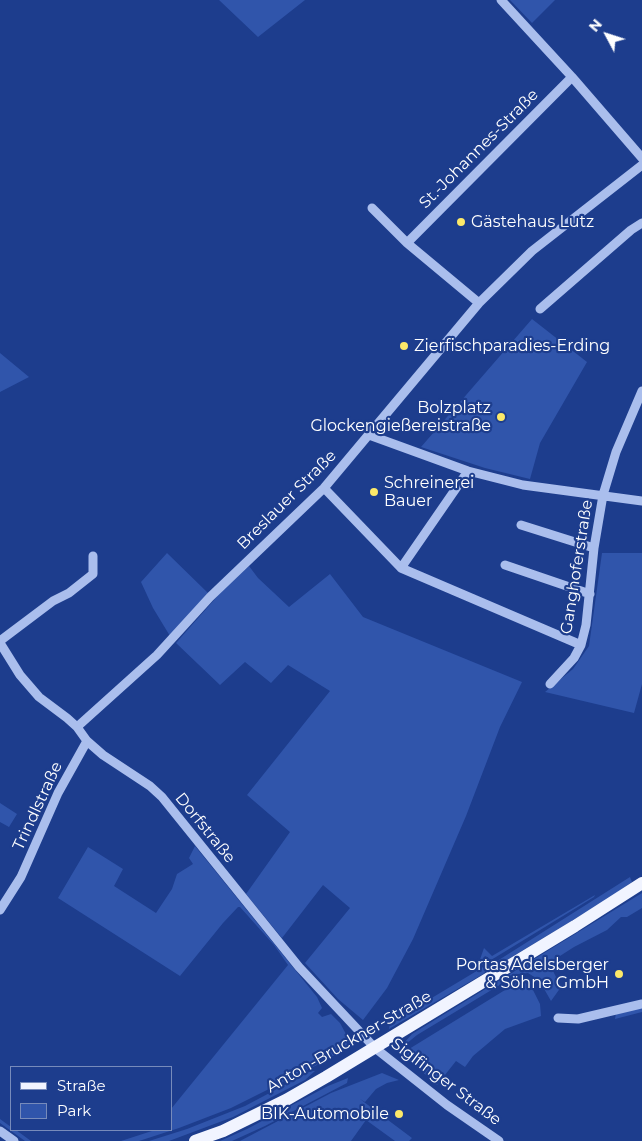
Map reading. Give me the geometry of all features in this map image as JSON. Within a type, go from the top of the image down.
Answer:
[{"type":"main road","name":"Anton-Bruckner-Straße","points":[[195,1141],[223,1131],[286,1100],[375,1048],[642,883]]},
{"type":"street","points":[[501,0],[572,77],[642,158]]},
{"type":"street","name":"St.-Johannes-Straße","points":[[407,243],[572,77]]},
{"type":"street","name":"Breslauer Straße","points":[[76,727],[166,646],[210,597],[324,488],[479,303],[532,251],[642,165]]},
{"type":"street","points":[[372,208],[407,243],[479,303]]},
{"type":"street","points":[[540,309],[642,222]]},
{"type":"street","name":"Ganghoferstraße","points":[[550,684],[574,658],[580,645],[586,625],[594,548],[603,495],[616,452],[642,391]]},
{"type":"street","points":[[369,435],[468,471],[523,485],[642,501]]},
{"type":"street","points":[[401,568],[468,471]]},
{"type":"street","points":[[324,488],[401,568],[580,645]]},
{"type":"street","points":[[521,526],[594,548]]},
{"type":"street","points":[[0,642],[53,601],[69,593],[92,574],[92,556]]},
{"type":"street","points":[[505,565],[590,594]]},
{"type":"street","name":"Dorfstraße","points":[[0,642],[20,675],[35,694],[76,727],[86,740],[103,755],[150,786],[162,797],[299,967],[375,1048]]},
{"type":"street","name":"Trindlstraße","points":[[0,910],[21,877],[58,793],[86,740]]},
{"type":"street","points":[[558,1018],[578,1019],[642,1004]]},
{"type":"street","name":"Siglfinger Straße","points":[[375,1048],[447,1105],[499,1141]]},
{"type":"street","points":[[0,1131],[14,1141]]},
{"type":"green space","points":[[219,0],[305,0],[258,37]]},
{"type":"green space","points":[[510,0],[555,0],[532,23]]},
{"type":"green space","points":[[532,319],[587,362],[540,443],[530,479],[485,468],[421,447]]},
{"type":"green space","points":[[0,353],[29,377],[0,392]]},
{"type":"green space","points":[[167,553],[208,593],[170,636],[153,608],[141,582]]},
{"type":"green space","points":[[602,553],[642,553],[642,684],[634,713],[545,692],[573,669],[589,646]]},
{"type":"green space","points":[[249,566],[258,578],[289,607],[330,574],[363,617],[522,682],[500,727],[466,816],[413,939],[387,988],[363,1020],[338,999],[305,963],[350,908],[323,885],[282,938],[246,894],[290,832],[247,795],[330,691],[288,665],[271,683],[245,662],[220,685],[176,643],[222,591]]},
{"type":"green space","points":[[0,803],[17,814],[9,827],[0,822]]},
{"type":"green space","points":[[195,846],[317,997],[322,1008],[318,1013],[322,1017],[331,1014],[340,1023],[348,1042],[345,1048],[330,1058],[327,1055],[317,1061],[319,1064],[231,1108],[172,1130],[172,1108],[288,965],[274,945],[240,907],[223,923],[180,976],[58,898],[88,847],[123,869],[114,886],[156,913],[172,889],[177,874],[193,864],[189,858]]},
{"type":"green space","points":[[630,877],[632,882],[608,899],[500,964],[494,963]]},
{"type":"green space","points":[[642,893],[642,908],[627,917],[621,917],[607,930],[574,947],[549,963],[561,987],[551,1001],[539,980],[528,973],[518,974],[417,1035],[406,1044],[404,1043],[412,1034]]},
{"type":"green space","points":[[595,895],[491,960],[485,956],[483,959],[485,963],[477,968],[484,948],[492,956]]},
{"type":"green space","points":[[485,966],[486,971],[483,974],[389,1029],[390,1023]]},
{"type":"green space","points":[[518,982],[524,982],[533,990],[540,1004],[541,1016],[505,1029],[473,1056],[465,1067],[456,1061],[437,1085],[409,1060],[407,1056],[409,1049]]},
{"type":"green space","points":[[642,1008],[642,1012],[615,1019],[616,1013]]},
{"type":"green space","points":[[311,1071],[315,1071],[305,1080],[233,1117],[169,1141],[149,1141],[187,1129],[245,1106]]},
{"type":"green space","points":[[382,1073],[399,1080],[387,1083],[376,1089],[365,1102],[360,1099],[412,1138],[409,1141],[395,1141],[366,1120],[351,1141],[240,1141],[331,1093]]},
{"type":"green space","points":[[348,1078],[347,1083],[265,1126],[232,1141],[220,1141],[247,1129],[328,1086]]},
{"type":"green space","points":[[0,1119],[10,1126],[10,1130],[0,1123]]},
{"type":"green space","points":[[11,1131],[17,1131],[31,1141],[25,1141]]},
{"type":"green space","points":[[152,1131],[170,1131],[139,1141],[121,1141]]},
{"type":"place","name":"Gästehaus Lutz","points":[[461,222]]},
{"type":"place","name":"Zierfischparadies-Erding","points":[[404,346]]},
{"type":"place","name":"Bolzplatz Glockengießereistraße","points":[[501,417]]},
{"type":"place","name":"Schreinerei Bauer","points":[[374,492]]},
{"type":"place","name":"Portas Adelsberger & Söhne GmbH","points":[[619,974]]},
{"type":"place","name":"BIK-Automobile","points":[[399,1114]]}]
